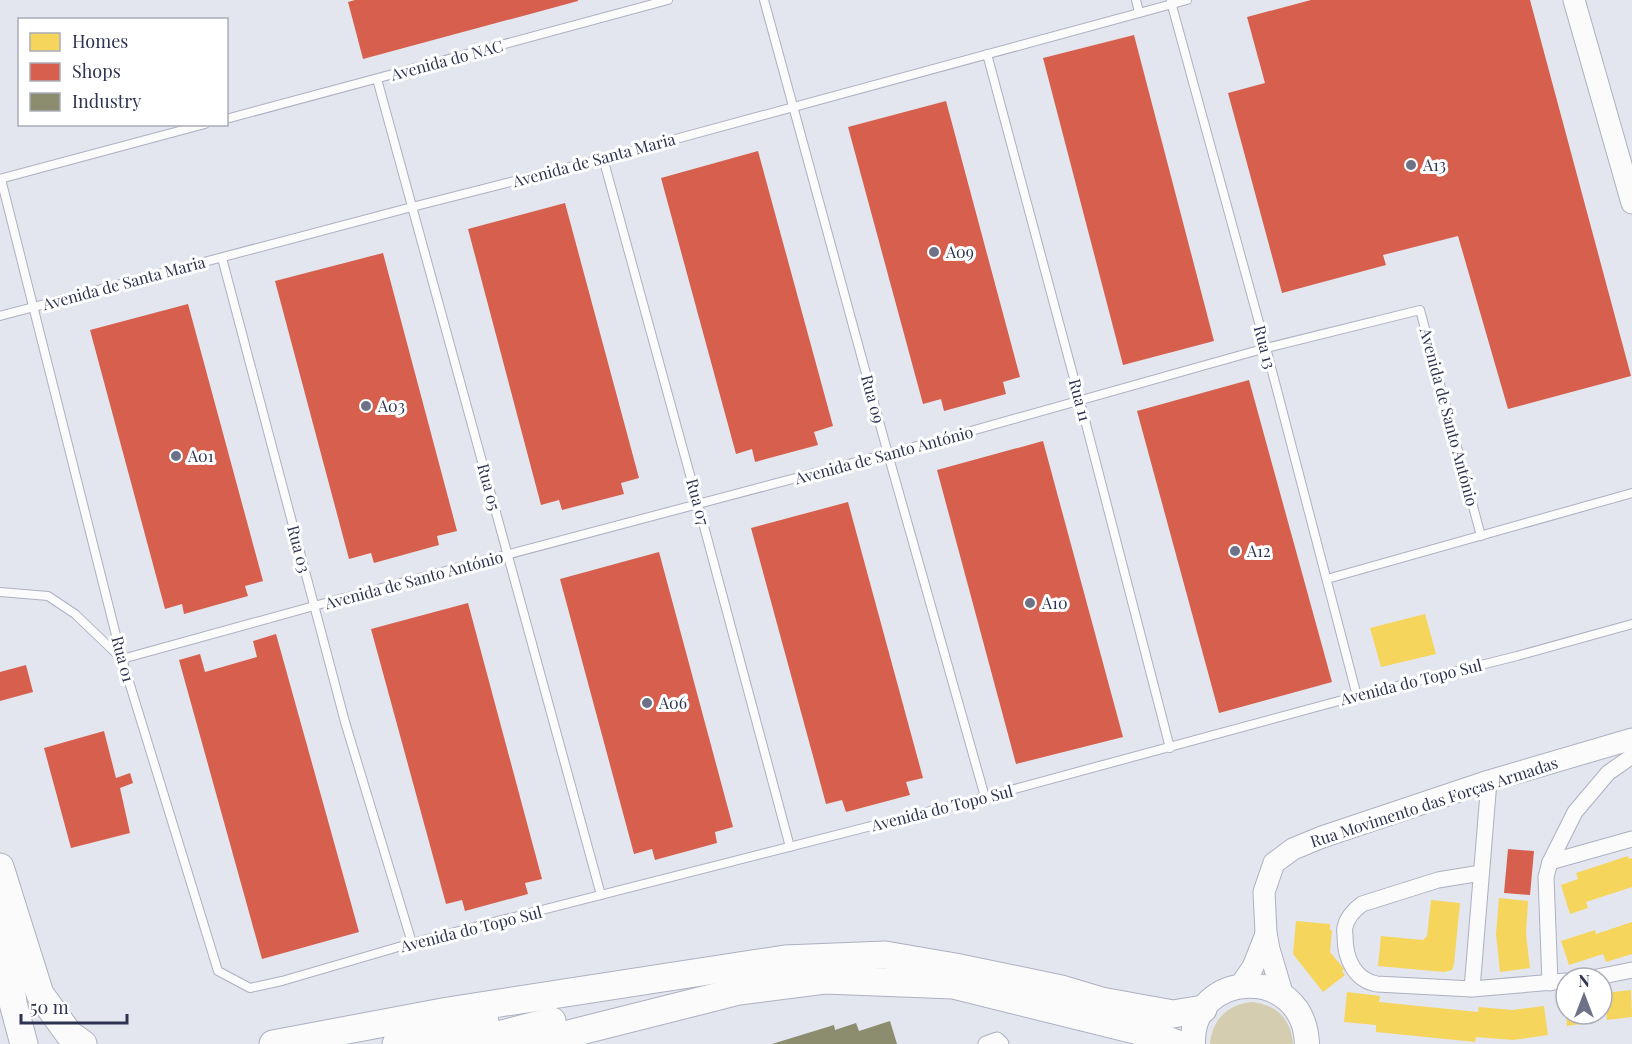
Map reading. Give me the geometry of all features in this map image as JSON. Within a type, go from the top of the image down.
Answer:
[{"type":"highway","points":[[3,878],[9,972],[13,1003],[24,1044]]},
{"type":"highway","points":[[3,878],[40,994],[69,1034],[83,1044]]},
{"type":"highway","points":[[273,1044],[448,1011],[785,959],[885,955],[955,967],[1061,989],[1101,1001],[1173,1014],[1203,1009]]},
{"type":"highway","points":[[463,1044],[699,983],[781,968],[874,964],[955,967]]},
{"type":"highway","points":[[396,1044],[667,978]]},
{"type":"highway","points":[[529,1044],[739,991],[825,980],[953,985],[1155,1035],[1177,1044]]},
{"type":"main road","points":[[1193,1044],[1196,1022],[1203,1009],[1213,998],[1226,990],[1240,986],[1270,989],[1283,996],[1302,1018],[1312,1040]]},
{"type":"street","points":[[1574,0],[1632,203]]},
{"type":"street","name":"Rua Movimento das Forças Armadas","points":[[1283,996],[1266,933],[1264,892],[1274,863],[1293,849],[1322,837],[1489,781],[1632,739]]},
{"type":"street","points":[[1550,983],[1546,877],[1550,862],[1575,812],[1608,772],[1632,756]]},
{"type":"street","points":[[1472,989],[1489,781]]},
{"type":"street","points":[[1550,862],[1632,839]]},
{"type":"street","points":[[1481,873],[1438,879],[1362,904],[1352,913],[1345,927],[1345,948],[1355,971],[1365,980],[1377,984],[1472,989],[1554,982]]},
{"type":"street","name":"Rua Movimento das Forças Armadas","points":[[1240,986],[1253,968],[1266,933]]},
{"type":"street","points":[[1614,974],[1632,970]]},
{"type":"street","points":[[987,1044],[998,1040],[1001,1044]]},
{"type":"lane","name":"Avenida do NAC","points":[[228,118],[668,0]]},
{"type":"lane","name":"Rua 09","points":[[764,0],[985,798]]},
{"type":"lane","points":[[1136,0],[1139,12]]},
{"type":"lane","name":"Avenida de Santa Maria","points":[[0,316],[603,158],[1171,2],[1186,0]]},
{"type":"lane","name":"Rua 13","points":[[1171,2],[1266,348],[1357,696]]},
{"type":"lane","name":"Rua 11","points":[[987,54],[1170,748]]},
{"type":"lane","name":"Rua 05","points":[[377,79],[601,896]]},
{"type":"lane","points":[[0,179],[199,126]]},
{"type":"lane","name":"Rua 07","points":[[603,158],[790,847]]},
{"type":"lane","name":"Rua 01","points":[[0,179],[122,659],[218,971],[250,988]]},
{"type":"lane","name":"Rua 03","points":[[222,258],[345,722],[412,944]]},
{"type":"lane","name":"Avenida de Santo António","points":[[122,659],[888,454],[1266,348],[1420,310],[1481,536]]},
{"type":"lane","points":[[1327,579],[1632,493]]},
{"type":"lane","points":[[0,592],[48,596],[75,614],[122,659]]},
{"type":"lane","name":"Avenida do Topo Sul","points":[[250,988],[412,944],[985,798],[1357,696],[1517,656],[1632,624]]},
{"type":"shaded area","points":[[1251,1002],[1268,1006],[1281,1014],[1289,1027],[1293,1044],[1210,1044],[1211,1035],[1222,1015],[1235,1006]]},
{"type":"building: Homes","points":[[1425,614],[1436,654],[1381,667],[1370,628]]},
{"type":"building: Homes","points":[[1628,856],[1629,859],[1632,858],[1632,887],[1586,902],[1588,908],[1570,914],[1561,885],[1578,879],[1576,873]]},
{"type":"building: Homes","points":[[1499,898],[1528,901],[1526,934],[1530,968],[1500,972],[1496,934]]},
{"type":"building: Homes","points":[[1431,900],[1460,903],[1452,970],[1444,972],[1378,966],[1381,936],[1423,940],[1427,936]]},
{"type":"building: Homes","points":[[1296,921],[1330,924],[1330,930],[1332,930],[1330,952],[1344,969],[1342,971],[1345,975],[1323,992],[1293,954]]},
{"type":"building: Homes","points":[[1632,922],[1632,954],[1606,962],[1603,954],[1569,965],[1561,941],[1595,930],[1596,934]]},
{"type":"building: Homes","points":[[1631,990],[1632,1017],[1614,1019],[1614,992]]},
{"type":"building: Homes","points":[[1347,992],[1380,996],[1379,1002],[1478,1012],[1479,1007],[1512,1010],[1544,1006],[1548,1035],[1513,1040],[1476,1037],[1475,1042],[1376,1032],[1376,1025],[1344,1022]]},
{"type":"building: Shops","points":[[355,0],[578,1],[363,59],[348,2]]},
{"type":"building: Shops","name":"A13","points":[[1311,0],[1530,0],[1631,376],[1508,409],[1458,236],[1383,255],[1386,265],[1282,293],[1228,93],[1265,83],[1247,17]]},
{"type":"building: Shops","points":[[1134,35],[1214,341],[1123,365],[1043,58]]},
{"type":"building: Shops","name":"A09","points":[[946,101],[1020,377],[1003,382],[1006,394],[944,411],[941,399],[923,404],[848,127]]},
{"type":"building: Shops","points":[[758,151],[833,426],[814,432],[818,445],[755,462],[752,449],[736,454],[661,178]]},
{"type":"building: Shops","points":[[565,203],[639,478],[621,483],[624,494],[562,510],[559,500],[541,505],[468,229]]},
{"type":"building: Shops","name":"A03","points":[[383,253],[457,531],[437,536],[439,545],[374,563],[371,553],[349,559],[275,281]]},
{"type":"building: Shops","name":"A01","points":[[188,304],[263,581],[245,586],[248,596],[184,614],[182,604],[165,609],[90,330]]},
{"type":"building: Shops","name":"A12","points":[[1249,380],[1332,682],[1219,713],[1137,411]]},
{"type":"building: Shops","name":"A10","points":[[1043,441],[1123,737],[1016,764],[937,470]]},
{"type":"building: Shops","points":[[848,502],[923,778],[906,782],[910,795],[846,812],[842,800],[826,804],[751,528]]},
{"type":"building: Shops","name":"A06","points":[[659,552],[733,827],[715,832],[717,843],[655,860],[652,849],[634,854],[560,579]]},
{"type":"building: Shops","points":[[468,603],[542,879],[525,883],[528,894],[465,911],[462,900],[446,904],[371,629]]},
{"type":"building: Shops","points":[[276,634],[359,932],[262,959],[179,660],[200,654],[205,672],[257,657],[253,641]]},
{"type":"building: Shops","points":[[26,665],[33,692],[0,701],[0,672]]},
{"type":"building: Shops","points":[[104,731],[116,778],[130,773],[133,783],[120,788],[130,833],[71,848],[44,748]]},
{"type":"building: Shops","points":[[1508,849],[1534,851],[1530,895],[1504,893]]},
{"type":"building: Industry","points":[[890,1021],[897,1044],[772,1044],[834,1025],[835,1030],[856,1023],[859,1031]]},
{"type":"place","name":"A13","points":[[1411,165]]},
{"type":"place","name":"A09","points":[[934,252]]},
{"type":"place","name":"A03","points":[[366,406]]},
{"type":"place","name":"A01","points":[[176,456]]},
{"type":"place","name":"A12","points":[[1235,551]]},
{"type":"place","name":"A10","points":[[1030,603]]},
{"type":"place","name":"A06","points":[[647,703]]}]
